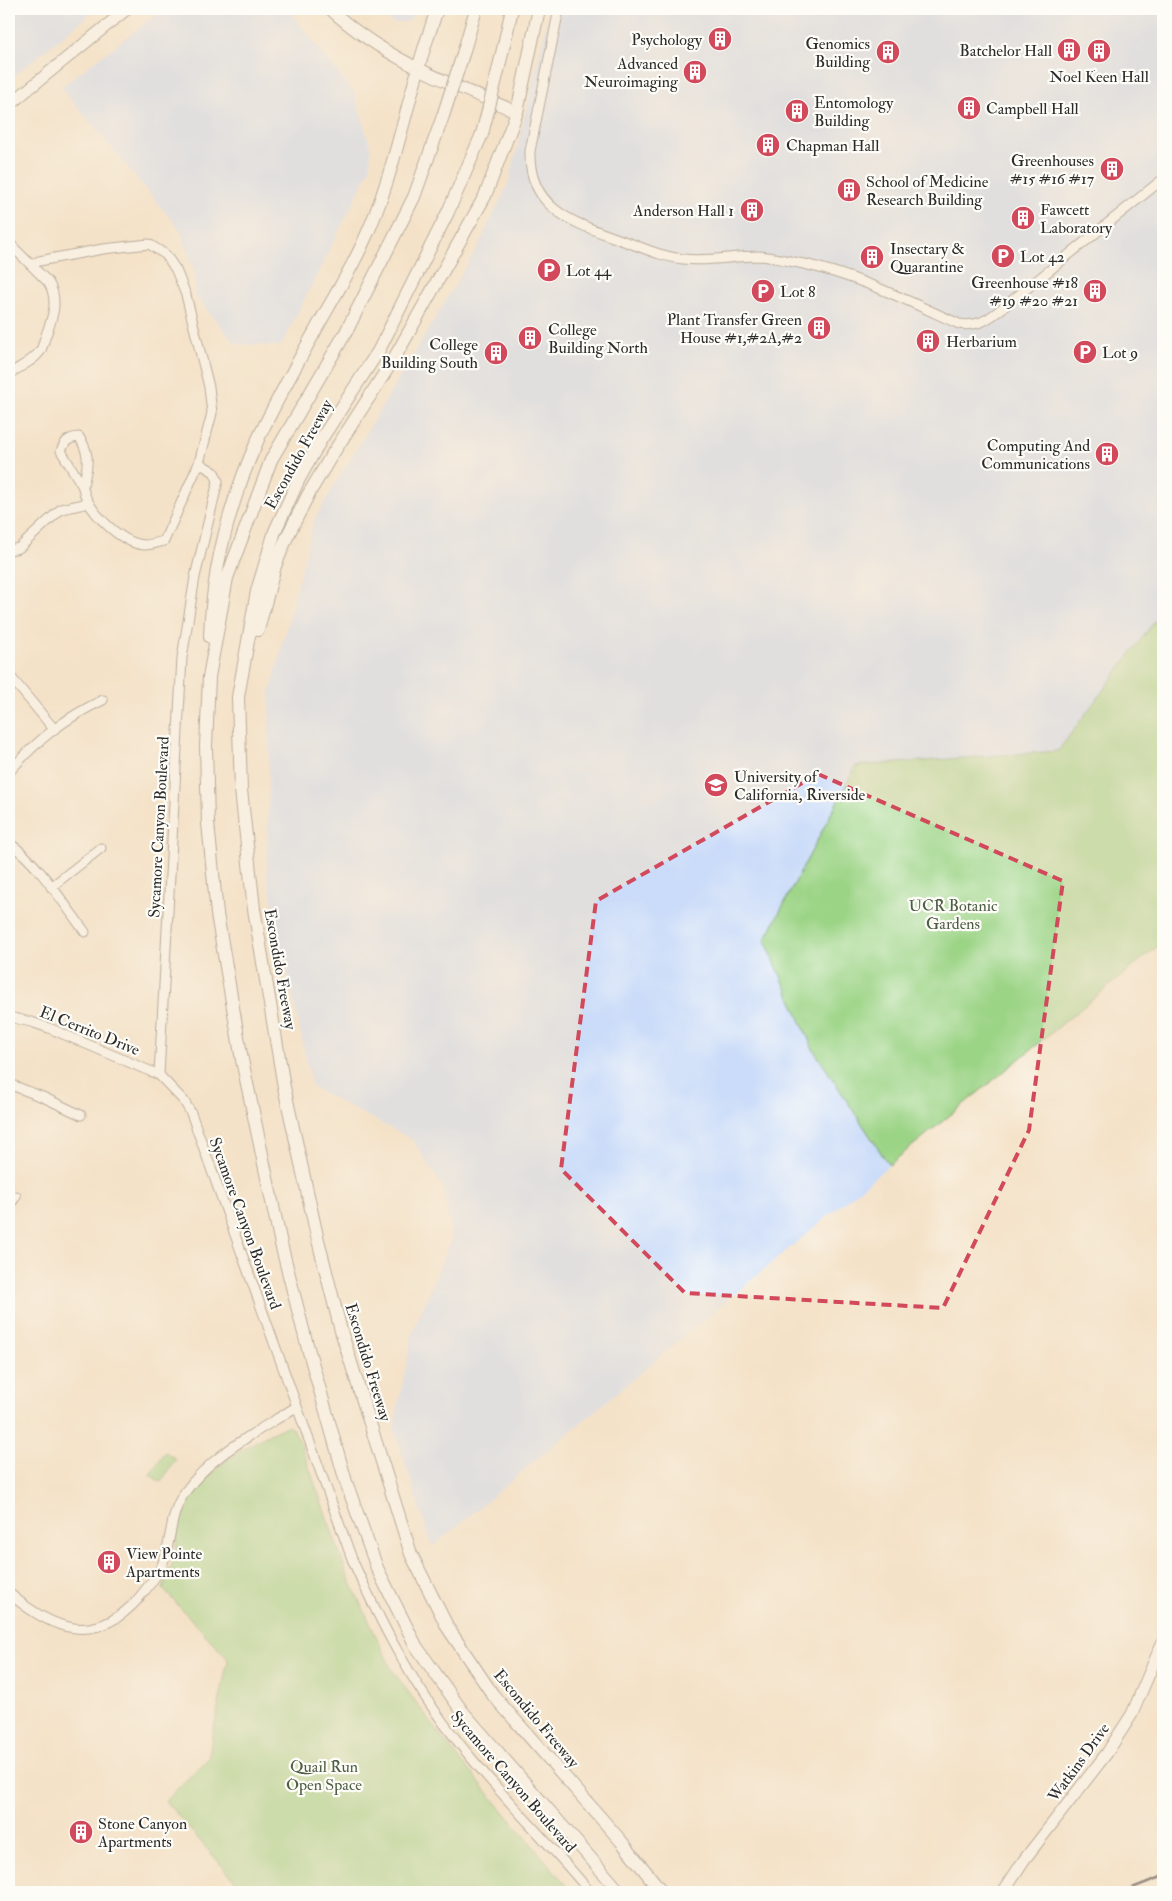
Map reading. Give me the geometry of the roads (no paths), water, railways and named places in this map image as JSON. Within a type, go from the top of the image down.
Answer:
[{"type":"highway","points":[[208,677],[211,605],[219,560],[237,496],[260,435],[363,243],[384,191],[437,9]]},
{"type":"highway","name":"Escondido Freeway","points":[[476,9],[463,54],[414,197],[346,332],[271,460],[227,578],[208,677],[206,746],[208,822],[218,924],[248,1094],[281,1244],[346,1482],[377,1568],[416,1646],[462,1711],[620,1892]]},
{"type":"highway","name":"Escondido Freeway","points":[[512,9],[482,134],[448,212],[379,350],[320,441],[298,480],[275,531],[257,592],[238,697],[241,790],[254,909],[284,1087],[317,1236],[341,1331],[411,1554],[448,1628],[493,1695],[621,1841],[662,1892]]},
{"type":"highway","points":[[238,697],[275,566],[287,537],[330,458],[395,357],[485,196],[518,112],[539,9]]},
{"type":"main road","points":[[9,105],[127,9]]},
{"type":"main road","points":[[330,9],[351,28],[378,47],[418,69],[518,112]]},
{"type":"main road","name":"Watkins Drive","points":[[1003,1892],[1024,1860],[1117,1738],[1132,1714],[1163,1641]]},
{"type":"street","points":[[560,9],[530,151],[531,174],[540,194],[555,210],[568,219],[660,254],[684,259],[703,260],[760,256],[805,264],[862,281],[960,324],[976,324],[1000,310],[1163,179]]},
{"type":"street","points":[[9,243],[53,289],[53,318],[41,350],[24,365],[9,374]]},
{"type":"street","points":[[32,265],[39,261],[103,249],[149,244],[166,255],[176,270],[186,295],[209,387],[212,413],[199,464],[164,541],[145,545],[120,537],[97,514],[61,451],[64,443],[70,438],[79,437],[86,448],[88,465],[83,487]]},
{"type":"street","name":"Sycamore Canyon Boulevard","points":[[199,464],[214,472],[218,481],[218,488],[206,525],[183,652],[159,1075],[184,1101],[191,1113],[352,1559],[400,1657],[458,1743],[590,1892]]},
{"type":"street","points":[[9,550],[19,548],[61,510],[89,503]]},
{"type":"street","points":[[9,676],[54,728]]},
{"type":"street","points":[[9,772],[26,753],[54,728],[76,713],[103,700]]},
{"type":"street","points":[[9,843],[16,847],[34,866],[85,932]]},
{"type":"street","points":[[51,887],[101,848]]},
{"type":"street","name":"El Cerrito Drive","points":[[9,1017],[49,1028],[159,1075]]},
{"type":"street","points":[[9,1084],[46,1098],[81,1115]]},
{"type":"street","points":[[9,1206],[16,1196]]},
{"type":"street","points":[[9,1594],[28,1610],[50,1622],[72,1628],[92,1628],[125,1613],[150,1584],[162,1563],[172,1520],[183,1495],[200,1472],[215,1460],[296,1407]]},
{"type":"railway","points":[[1122,1892],[1163,1876]]},
{"type":"place","name":"Psychology","points":[[720,39]]},
{"type":"place","name":"Batchelor Hall","points":[[1069,50]]},
{"type":"place","name":"Noel Keen Hall","points":[[1099,51]]},
{"type":"place","name":"Genomics Building","points":[[888,52]]},
{"type":"place","name":"Advanced Neuroimaging","points":[[695,72]]},
{"type":"place","name":"Campbell Hall","points":[[969,108]]},
{"type":"place","name":"Entomology Building","points":[[797,111]]},
{"type":"place","name":"Chapman Hall","points":[[768,145]]},
{"type":"place","name":"Greenhouses #15 #16 #17","points":[[1112,169]]},
{"type":"place","name":"School of Medicine Research Building","points":[[849,190]]},
{"type":"place","name":"Anderson Hall 1","points":[[752,210]]},
{"type":"place","name":"Fawcett Laboratory","points":[[1023,218]]},
{"type":"place","name":"Lot 42","points":[[1003,256]]},
{"type":"place","name":"Insectary & Quarantine","points":[[872,257]]},
{"type":"place","name":"Lot 44","points":[[549,270]]},
{"type":"place","name":"Lot 8","points":[[763,291]]},
{"type":"place","name":"Greenhouse #18 #19 #20 #21","points":[[1095,291]]},
{"type":"place","name":"Plant Transfer Green House #1,#2A,#2","points":[[819,328]]},
{"type":"place","name":"College Building North","points":[[530,338]]},
{"type":"place","name":"Herbarium","points":[[928,341]]},
{"type":"place","name":"Lot 9","points":[[1085,352]]},
{"type":"place","name":"College Building South","points":[[496,353]]},
{"type":"place","name":"Computing And Communications","points":[[1107,454]]},
{"type":"place","name":"University of California, Riverside","points":[[716,785]]},
{"type":"place","name":"View Pointe Apartments","points":[[109,1562]]},
{"type":"place","name":"Stone Canyon Apartments","points":[[81,1832]]},
{"type":"park label","name":"UCR Botanic Gardens","points":[[953,914]]},
{"type":"park label","name":"Quail Run Open Space","points":[[324,1775]]}]
